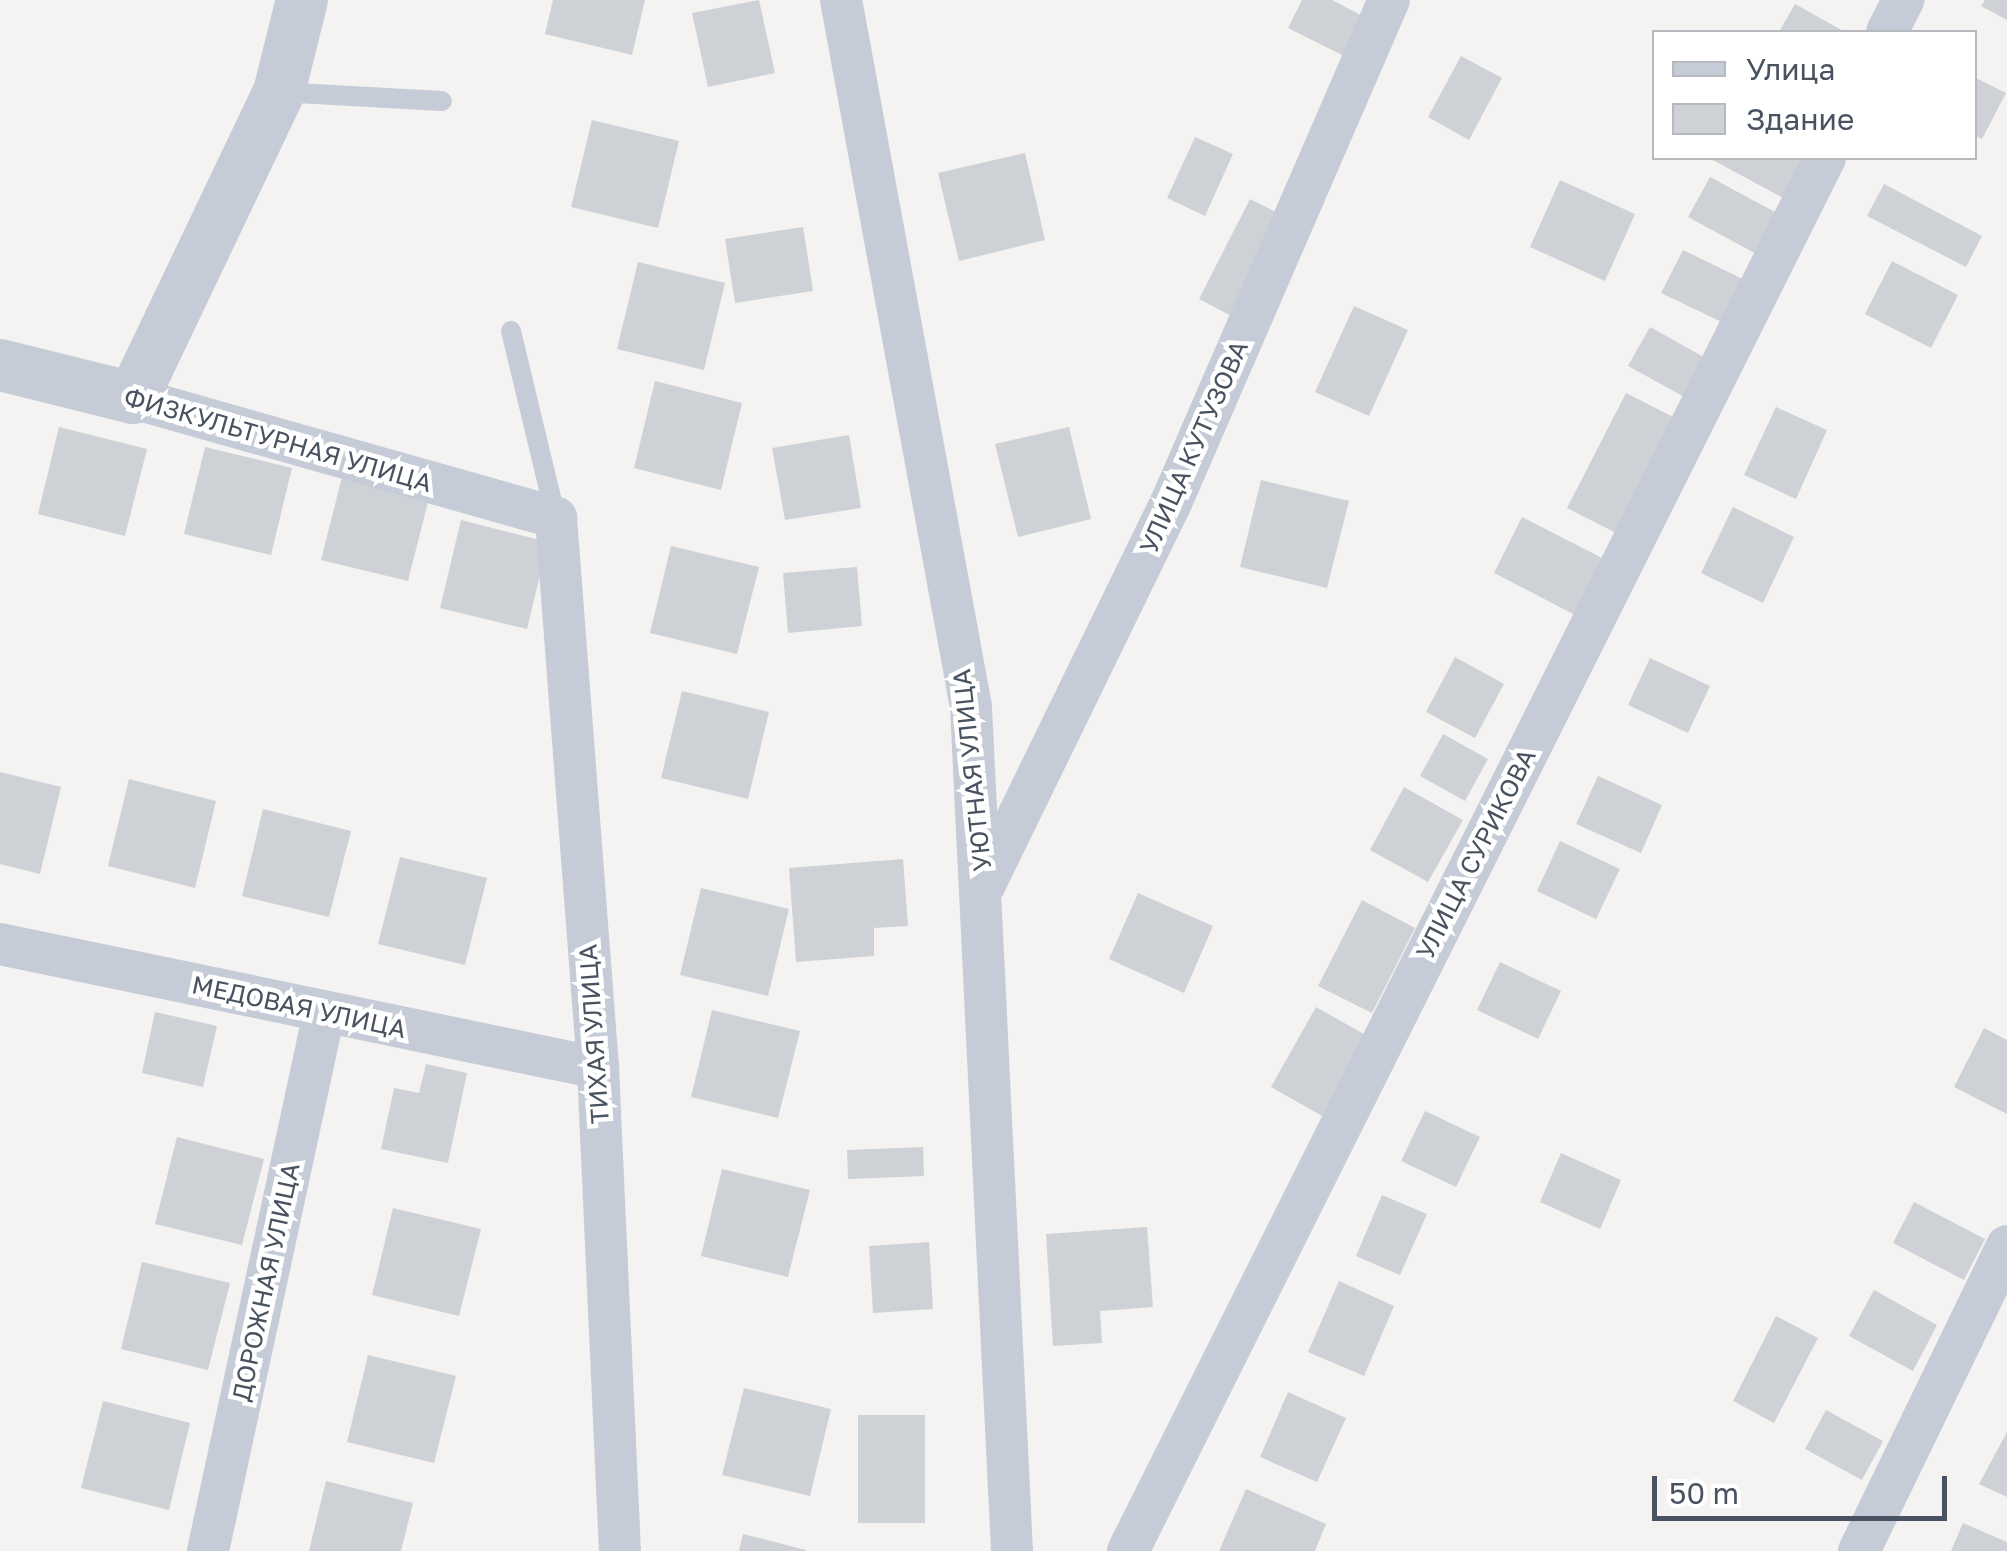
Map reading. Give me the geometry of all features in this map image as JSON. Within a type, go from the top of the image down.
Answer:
[{"type":"street","points":[[133,398],[279,92],[302,0]]},
{"type":"street","name":"УЮТНАЯ УЛИЦА","points":[[841,0],[971,707],[984,886],[1012,1551]]},
{"type":"street","name":"УЛИЦА КУТУЗОВА","points":[[984,886],[1170,505],[1389,0]]},
{"type":"street","points":[[1888,30],[1903,0]]},
{"type":"street","name":"УЛИЦА СУРИКОВА","points":[[1128,1551],[1823,160]]},
{"type":"street","name":"ФИЗКУЛЬТУРНАЯ УЛИЦА","points":[[0,365],[133,398],[556,518]]},
{"type":"street","name":"ТИХАЯ УЛИЦА","points":[[556,518],[598,1068],[620,1551]]},
{"type":"street","name":"МЕДОВАЯ УЛИЦА","points":[[0,944],[598,1068]]},
{"type":"street","name":"ДОРОЖНАЯ УЛИЦА","points":[[208,1551],[324,1013]]},
{"type":"street","points":[[1859,1551],[2007,1246]]},
{"type":"lane","points":[[279,92],[442,100]]},
{"type":"lane","points":[[511,331],[556,518]]},
{"type":"building","points":[[553,0],[645,0],[632,55],[545,34]]},
{"type":"building","points":[[759,0],[775,73],[708,87],[692,13]]},
{"type":"building","points":[[1302,0],[1332,0],[1370,20],[1350,59],[1288,28]]},
{"type":"building","points":[[1985,0],[2007,0],[2007,20],[1981,6]]},
{"type":"building","points":[[1795,4],[1841,30],[1780,30]]},
{"type":"building","points":[[1461,56],[1502,78],[1469,140],[1428,117]]},
{"type":"building","points":[[1977,78],[2006,93],[1982,139],[1977,136]]},
{"type":"building","points":[[592,120],[679,141],[658,228],[571,207]]},
{"type":"building","points":[[1195,137],[1233,154],[1205,216],[1167,198]]},
{"type":"building","points":[[1025,153],[1045,240],[959,261],[938,173]]},
{"type":"building","points":[[1713,160],[1804,160],[1787,200]]},
{"type":"building","points":[[1710,177],[1784,217],[1762,257],[1688,217]]},
{"type":"building","points":[[1560,180],[1635,214],[1605,281],[1530,247]]},
{"type":"building","points":[[1884,184],[1982,236],[1966,267],[1867,216]]},
{"type":"building","points":[[1250,199],[1292,220],[1241,321],[1199,299]]},
{"type":"building","points":[[803,227],[813,291],[735,303],[725,239]]},
{"type":"building","points":[[1683,250],[1751,283],[1730,326],[1661,293]]},
{"type":"building","points":[[1892,261],[1958,295],[1931,348],[1865,314]]},
{"type":"building","points":[[638,262],[725,283],[704,370],[617,349]]},
{"type":"building","points":[[1354,306],[1408,330],[1369,416],[1315,392]]},
{"type":"building","points":[[1650,327],[1711,361],[1690,400],[1628,366]]},
{"type":"building","points":[[655,381],[742,403],[721,490],[634,468]]},
{"type":"building","points":[[1626,393],[1683,422],[1624,537],[1567,508]]},
{"type":"building","points":[[1776,407],[1827,430],[1796,499],[1744,475]]},
{"type":"building","points":[[59,427],[147,449],[125,536],[38,514]]},
{"type":"building","points":[[1069,427],[1091,519],[1018,537],[995,444]]},
{"type":"building","points":[[849,435],[861,508],[785,520],[772,448]]},
{"type":"building","points":[[205,447],[292,468],[271,555],[184,534]]},
{"type":"building","points":[[343,473],[430,494],[408,581],[321,560]]},
{"type":"building","points":[[1261,480],[1349,501],[1327,588],[1240,567]]},
{"type":"building","points":[[1733,507],[1794,537],[1763,603],[1701,573]]},
{"type":"building","points":[[1522,517],[1608,561],[1579,617],[1494,573]]},
{"type":"building","points":[[461,520],[548,542],[527,629],[440,608]]},
{"type":"building","points":[[671,546],[759,567],[737,654],[650,633]]},
{"type":"building","points":[[857,567],[862,626],[788,633],[783,573]]},
{"type":"building","points":[[1455,657],[1504,684],[1475,738],[1426,712]]},
{"type":"building","points":[[1650,658],[1710,686],[1688,733],[1628,705]]},
{"type":"building","points":[[682,691],[769,712],[748,799],[661,778]]},
{"type":"building","points":[[1443,734],[1488,759],[1465,801],[1420,776]]},
{"type":"building","points":[[0,772],[61,787],[40,874],[0,864]]},
{"type":"building","points":[[1598,776],[1662,805],[1641,853],[1576,824]]},
{"type":"building","points":[[129,779],[216,801],[195,888],[108,866]]},
{"type":"building","points":[[1404,787],[1463,820],[1428,882],[1370,850]]},
{"type":"building","points":[[263,809],[351,831],[329,917],[242,896]]},
{"type":"building","points":[[1560,841],[1620,869],[1596,919],[1537,891]]},
{"type":"building","points":[[400,857],[487,878],[465,965],[378,944]]},
{"type":"building","points":[[903,859],[908,926],[874,928],[874,956],[796,962],[789,868]]},
{"type":"building","points":[[701,888],[789,909],[768,996],[680,975]]},
{"type":"building","points":[[1138,893],[1213,926],[1184,993],[1109,959]]},
{"type":"building","points":[[1362,900],[1415,928],[1372,1013],[1318,986]]},
{"type":"building","points":[[1500,962],[1561,991],[1538,1039],[1477,1010]]},
{"type":"building","points":[[1316,1007],[1369,1037],[1324,1117],[1271,1087]]},
{"type":"building","points":[[712,1010],[800,1031],[778,1118],[691,1097]]},
{"type":"building","points":[[155,1012],[217,1026],[203,1087],[142,1073]]},
{"type":"building","points":[[1984,1028],[2007,1040],[2007,1114],[1954,1087]]},
{"type":"building","points":[[426,1064],[467,1073],[448,1163],[381,1149],[394,1088],[419,1093]]},
{"type":"building","points":[[1425,1111],[1480,1137],[1456,1187],[1401,1161]]},
{"type":"building","points":[[177,1137],[264,1159],[242,1245],[155,1224]]},
{"type":"building","points":[[923,1147],[924,1176],[848,1179],[847,1150]]},
{"type":"building","points":[[1561,1153],[1621,1180],[1600,1229],[1540,1202]]},
{"type":"building","points":[[722,1169],[810,1190],[788,1277],[701,1256]]},
{"type":"building","points":[[1382,1195],[1427,1214],[1400,1275],[1356,1256]]},
{"type":"building","points":[[1914,1202],[1985,1239],[1964,1280],[1893,1243]]},
{"type":"building","points":[[393,1208],[481,1229],[459,1316],[372,1295]]},
{"type":"building","points":[[1147,1227],[1153,1307],[1100,1311],[1102,1343],[1053,1346],[1046,1234]]},
{"type":"building","points":[[929,1242],[933,1309],[873,1313],[869,1246]]},
{"type":"building","points":[[142,1262],[230,1283],[208,1370],[121,1349]]},
{"type":"building","points":[[1339,1281],[1394,1306],[1364,1376],[1308,1352]]},
{"type":"building","points":[[1874,1290],[1937,1325],[1913,1371],[1849,1336]]},
{"type":"building","points":[[1776,1316],[1818,1338],[1774,1423],[1733,1401]]},
{"type":"building","points":[[368,1355],[456,1376],[434,1463],[347,1442]]},
{"type":"building","points":[[744,1388],[831,1409],[810,1496],[722,1475]]},
{"type":"building","points":[[1288,1392],[1346,1418],[1317,1482],[1260,1457]]},
{"type":"building","points":[[103,1401],[190,1423],[169,1510],[81,1488]]},
{"type":"building","points":[[1826,1410],[1883,1441],[1862,1480],[1805,1449]]},
{"type":"building","points":[[858,1415],[925,1415],[925,1523],[858,1523]]},
{"type":"building","points":[[2007,1432],[2007,1497],[1979,1484]]},
{"type":"building","points":[[326,1481],[413,1503],[401,1551],[309,1551]]},
{"type":"building","points":[[1246,1489],[1326,1524],[1315,1551],[1219,1551]]},
{"type":"building","points":[[1963,1523],[2007,1542],[2007,1551],[1951,1551]]},
{"type":"building","points":[[743,1534],[806,1550],[806,1551],[739,1551]]}]
